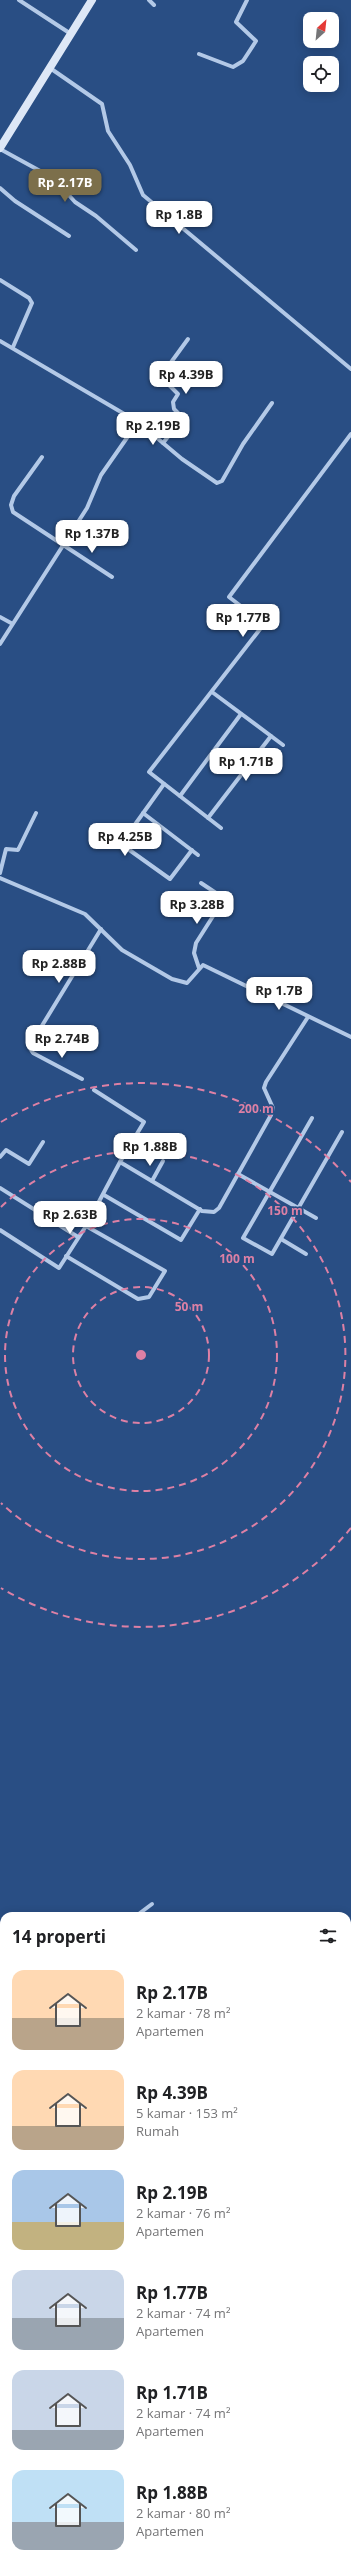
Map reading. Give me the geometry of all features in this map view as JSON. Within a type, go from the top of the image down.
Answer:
[{"type":"street","points":[[19,0],[70,34]]},
{"type":"street","points":[[92,0],[0,148],[42,172],[52,184],[66,192],[75,202],[96,216],[136,250]]},
{"type":"street","points":[[149,0],[154,5]]},
{"type":"street","points":[[199,54],[233,67],[243,61],[256,41],[236,22],[238,14],[247,0]]},
{"type":"street","points":[[50,68],[102,104],[108,131],[130,164],[143,195],[351,369]]},
{"type":"street","points":[[0,188],[15,201],[68,236]]},
{"type":"street","points":[[0,280],[29,298],[32,303],[13,347]]},
{"type":"street","points":[[163,443],[180,422],[180,416],[174,409],[173,402],[178,394],[165,381],[164,372],[188,339]]},
{"type":"street","points":[[0,341],[13,347],[138,422],[210,480],[219,482],[272,403]]},
{"type":"street","points":[[0,644],[12,623],[87,508],[101,475],[138,422]]},
{"type":"street","points":[[221,828],[149,772],[264,624],[229,597],[351,434]]},
{"type":"street","points":[[42,457],[14,496],[11,505],[18,516],[112,577]]},
{"type":"street","points":[[0,617],[12,623]]},
{"type":"street","points":[[212,692],[283,746]]},
{"type":"street","points":[[180,796],[241,714]]},
{"type":"street","points":[[208,818],[271,736]]},
{"type":"street","points":[[164,784],[121,844],[170,879],[192,850]]},
{"type":"street","points":[[0,873],[6,850],[18,850],[36,813]]},
{"type":"street","points":[[143,813],[198,855]]},
{"type":"street","points":[[0,878],[85,914],[122,950],[183,984],[187,983],[203,965],[351,1037]]},
{"type":"street","points":[[199,968],[194,953],[196,943],[222,902],[222,897],[201,883]]},
{"type":"street","points":[[82,1080],[33,1053],[29,1047],[101,929]]},
{"type":"street","points":[[120,1162],[200,1210],[209,1213],[219,1208],[271,1115],[273,1108],[265,1093],[266,1082],[308,1017]]},
{"type":"street","points":[[0,1230],[59,1268],[86,1226],[120,1162],[144,1122],[94,1090]]},
{"type":"street","points":[[312,1118],[244,1238],[272,1254],[342,1132]]},
{"type":"street","points":[[0,1157],[6,1150],[29,1164],[43,1142]]},
{"type":"street","points":[[152,1181],[163,1161]]},
{"type":"street","points":[[238,1174],[316,1218]]},
{"type":"street","points":[[0,1188],[78,1237]]},
{"type":"street","points":[[104,1194],[182,1240],[200,1210]]},
{"type":"street","points":[[66,1256],[138,1299],[150,1298],[165,1271],[86,1226]]},
{"type":"street","points":[[281,1239],[306,1254]]},
{"type":"street","points":[[141,1912],[152,1904]]}]
